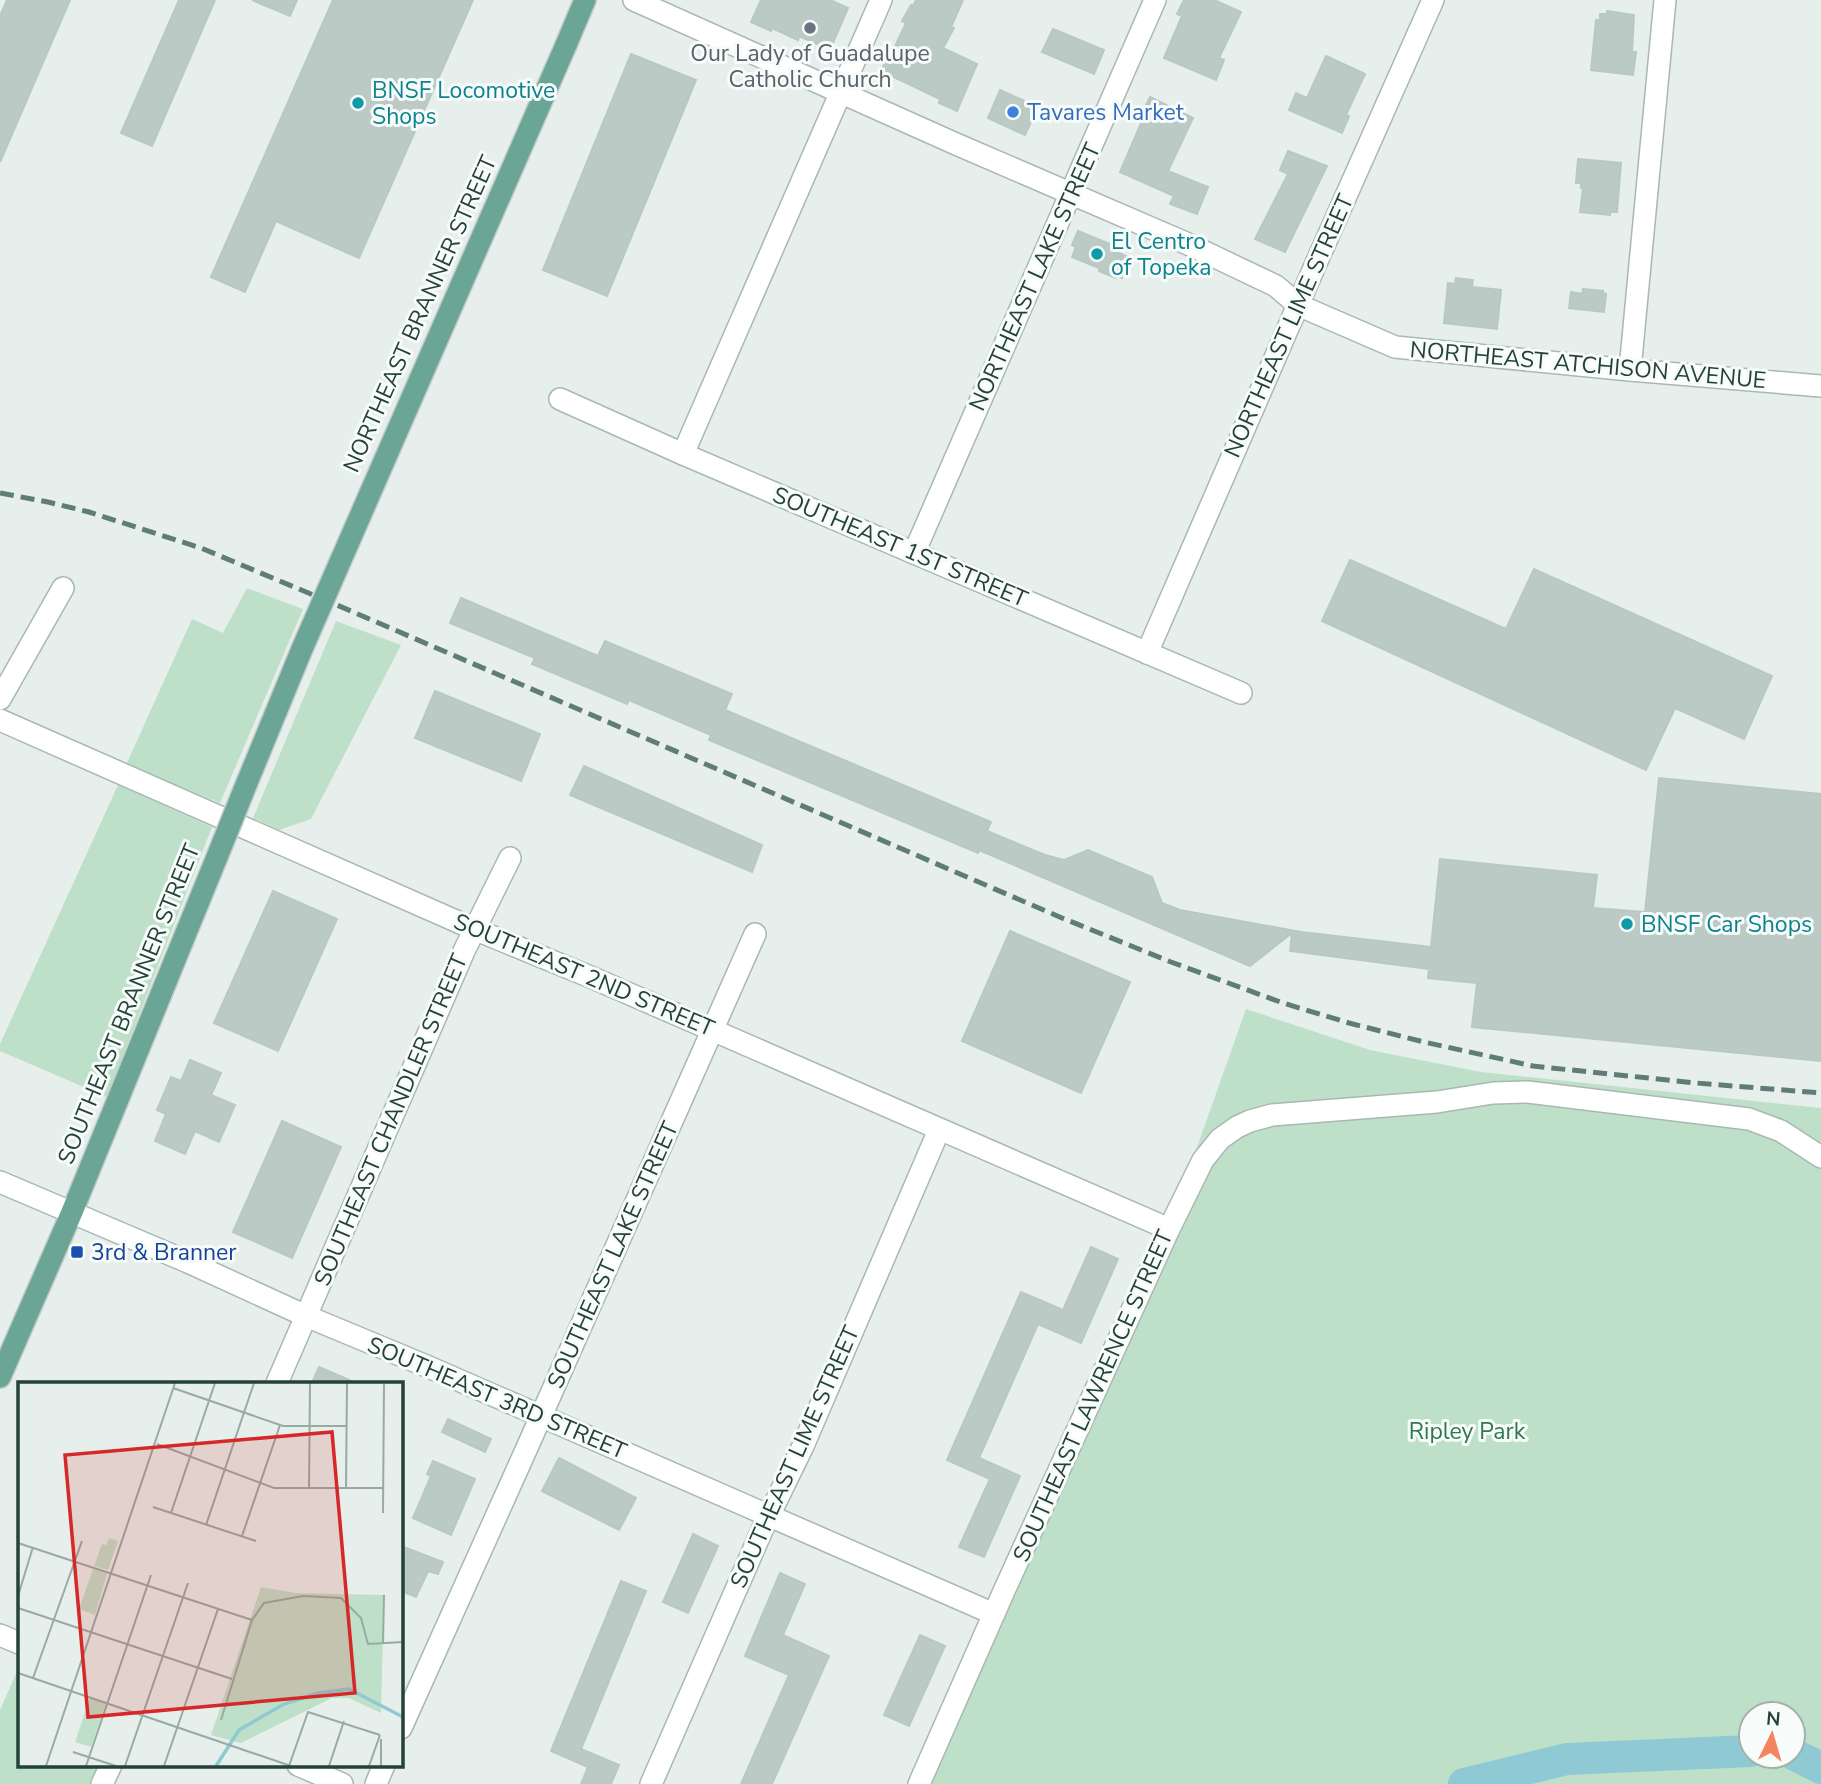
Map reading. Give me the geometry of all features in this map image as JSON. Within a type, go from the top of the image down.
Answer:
[{"type":"main road","name":"NORTHEAST BRANNER STREET","points":[[302,649],[585,0]]},
{"type":"main road","name":"SOUTHEAST BRANNER STREET","points":[[0,1377],[72,1212],[302,649]]},
{"type":"street","name":"NORTHEAST ATCHISON AVENUE","points":[[634,0],[1188,244],[1276,286],[1298,305],[1395,347],[1821,386]]},
{"type":"street","points":[[683,454],[881,0]]},
{"type":"street","name":"NORTHEAST LAKE STREET","points":[[914,553],[1155,0]]},
{"type":"street","name":"NORTHEAST LIME STREET","points":[[1147,653],[1433,0]]},
{"type":"street","points":[[1630,370],[1665,0]]},
{"type":"street","name":"SOUTHEAST 1ST STREET","points":[[560,399],[1241,694]]},
{"type":"street","points":[[0,699],[63,588]]},
{"type":"street","name":"SOUTHEAST 2ND STREET","points":[[0,720],[474,929],[1168,1229]]},
{"type":"street","name":"SOUTHEAST CHANDLER STREET","points":[[277,1382],[474,929],[510,858]]},
{"type":"street","name":"SOUTHEAST LAKE STREET","points":[[402,1726],[755,934]]},
{"type":"street","name":"SOUTHEAST LAWRENCE STREET","points":[[919,1784],[1168,1229],[1203,1160],[1220,1139],[1237,1127],[1272,1115],[1437,1102],[1493,1093],[1528,1092],[1749,1119],[1781,1131],[1821,1157]]},
{"type":"street","name":"SOUTHEAST LIME STREET","points":[[651,1784],[768,1516],[803,1446],[939,1130]]},
{"type":"street","name":"SOUTHEAST 3RD STREET","points":[[0,1182],[994,1614]]},
{"type":"street","points":[[0,1635],[18,1643]]},
{"type":"street","points":[[103,1784],[111,1766]]},
{"type":"street","points":[[300,1766],[342,1784]]},
{"type":"street","points":[[376,1784],[384,1766]]},
{"type":"green space","points":[[247,588],[303,609],[220,803],[126,765],[192,619],[223,633]]},
{"type":"green space","points":[[336,621],[401,645],[311,819],[279,830],[253,818]]},
{"type":"green space","points":[[118,785],[212,827],[107,1097],[0,1051],[0,1044]]},
{"type":"green space","name":"Ripley Park","points":[[1246,1009],[1370,1050],[1481,1072],[1821,1108],[1821,1784],[925,1784],[1168,1229]]},
{"type":"green space","points":[[18,1669],[18,1766],[103,1766],[94,1784],[0,1784],[0,1710]]},
{"type":"building","points":[[7,0],[70,0],[0,162],[0,16]]},
{"type":"building","points":[[179,0],[215,0],[152,146],[121,133]]},
{"type":"building","points":[[252,0],[297,0],[290,16]]},
{"type":"building","name":"BNSF Locomotive Shops","points":[[333,0],[473,0],[359,258],[276,221],[245,292],[211,277]]},
{"type":"building","name":"Our Lady of Guadalupe Catholic Church","points":[[761,0],[830,0],[848,8],[830,50],[799,36],[798,40],[751,22]]},
{"type":"building","points":[[916,0],[963,0],[951,27],[954,28],[943,48],[977,64],[957,111],[939,103],[940,99],[881,71],[906,23],[902,21]]},
{"type":"building","points":[[1184,0],[1214,0],[1241,12],[1219,58],[1224,60],[1216,80],[1164,58],[1182,16],[1177,14]]},
{"type":"building","points":[[1607,11],[1634,15],[1632,52],[1636,52],[1633,75],[1591,70],[1596,20],[1600,20],[1600,14],[1607,14]]},
{"type":"building","points":[[1053,29],[1104,50],[1094,74],[1042,52]]},
{"type":"building","points":[[631,54],[696,80],[607,296],[543,270]]},
{"type":"building","points":[[1326,56],[1365,74],[1346,115],[1349,116],[1342,133],[1289,110],[1296,93],[1307,98]]},
{"type":"building","name":"Tavares Market","points":[[1000,90],[1038,107],[1025,135],[988,118]]},
{"type":"building","points":[[1150,97],[1193,118],[1168,171],[1208,187],[1197,214],[1170,204],[1174,196],[1120,172]]},
{"type":"building","points":[[1288,151],[1327,166],[1285,252],[1255,239],[1288,174],[1280,170]]},
{"type":"building","points":[[1578,159],[1621,163],[1617,212],[1610,212],[1610,215],[1580,212],[1583,188],[1581,183],[1576,183]]},
{"type":"building","name":"El Centro of Topeka","points":[[1078,231],[1117,247],[1115,251],[1130,258],[1122,278],[1099,271],[1099,268],[1072,257],[1076,247],[1072,245]]},
{"type":"building","points":[[1456,278],[1473,280],[1472,287],[1501,290],[1497,329],[1444,323],[1448,283],[1455,284]]},
{"type":"building","points":[[1583,289],[1603,291],[1606,294],[1604,312],[1569,308],[1571,292],[1582,294]]},
{"type":"building","points":[[1350,560],[1506,629],[1534,569],[1772,676],[1744,739],[1675,708],[1646,770],[1322,621]]},
{"type":"building","name":"BNSF Car Shops","points":[[461,598],[598,656],[605,641],[732,694],[725,710],[991,822],[987,831],[1064,860],[1088,850],[1152,877],[1162,903],[1180,910],[1301,932],[1431,947],[1440,859],[1597,875],[1593,908],[1645,912],[1659,778],[1821,794],[1821,1061],[1472,1027],[1477,983],[1428,978],[1429,969],[1290,951],[1292,933],[1250,966],[979,850],[978,853],[709,740],[711,735],[629,700],[627,704],[532,664],[535,658],[450,623]]},
{"type":"building","points":[[435,691],[540,734],[521,781],[415,738]]},
{"type":"building","points":[[584,766],[762,845],[752,872],[570,795]]},
{"type":"building","points":[[273,891],[337,919],[278,1051],[214,1023]]},
{"type":"building","points":[[1010,931],[1130,982],[1081,1093],[962,1041]]},
{"type":"building","points":[[190,1060],[221,1073],[211,1095],[235,1105],[219,1142],[195,1131],[185,1154],[155,1141],[166,1114],[157,1110],[171,1077],[181,1081]]},
{"type":"building","points":[[282,1121],[341,1147],[292,1258],[233,1232]]},
{"type":"building","points":[[1091,1247],[1118,1259],[1081,1343],[1038,1324],[979,1458],[1020,1476],[984,1557],[959,1547],[990,1479],[947,1460],[1021,1292],[1063,1310]]},
{"type":"building","points":[[319,1367],[354,1382],[312,1382]]},
{"type":"building","points":[[448,1419],[491,1439],[485,1452],[442,1432]]},
{"type":"building","points":[[559,1458],[636,1498],[619,1530],[542,1491]]},
{"type":"building","points":[[433,1461],[475,1479],[451,1535],[413,1518],[431,1476],[427,1474]]},
{"type":"building","points":[[693,1534],[718,1546],[688,1613],[663,1602]]},
{"type":"building","points":[[402,1546],[443,1562],[438,1574],[428,1571],[416,1597],[402,1591]]},
{"type":"building","points":[[780,1573],[805,1584],[783,1635],[829,1656],[772,1784],[741,1784],[789,1675],[745,1656]]},
{"type":"building","points":[[621,1581],[646,1591],[581,1749],[619,1765],[611,1784],[581,1784],[588,1767],[551,1751]]},
{"type":"building","points":[[920,1635],[945,1646],[909,1726],[884,1715]]},
{"type":"waterway","points":[[1464,1784],[1567,1759],[1737,1752]]},
{"type":"waterway","points":[[1807,1761],[1821,1768]]},
{"type":"railway","points":[[0,493],[89,512],[201,548],[1062,918],[1283,1003],[1424,1042],[1533,1066],[1821,1093]]},
{"type":"place","name":"Our Lady of Guadalupe Catholic Church","points":[[810,28]]},
{"type":"place","name":"BNSF Locomotive Shops","points":[[358,103]]},
{"type":"place","name":"Tavares Market","points":[[1013,112]]},
{"type":"place","name":"El Centro of Topeka","points":[[1097,254]]},
{"type":"place","name":"BNSF Car Shops","points":[[1627,924]]},
{"type":"place","name":"3rd & Branner","points":[[77,1252]]}]
